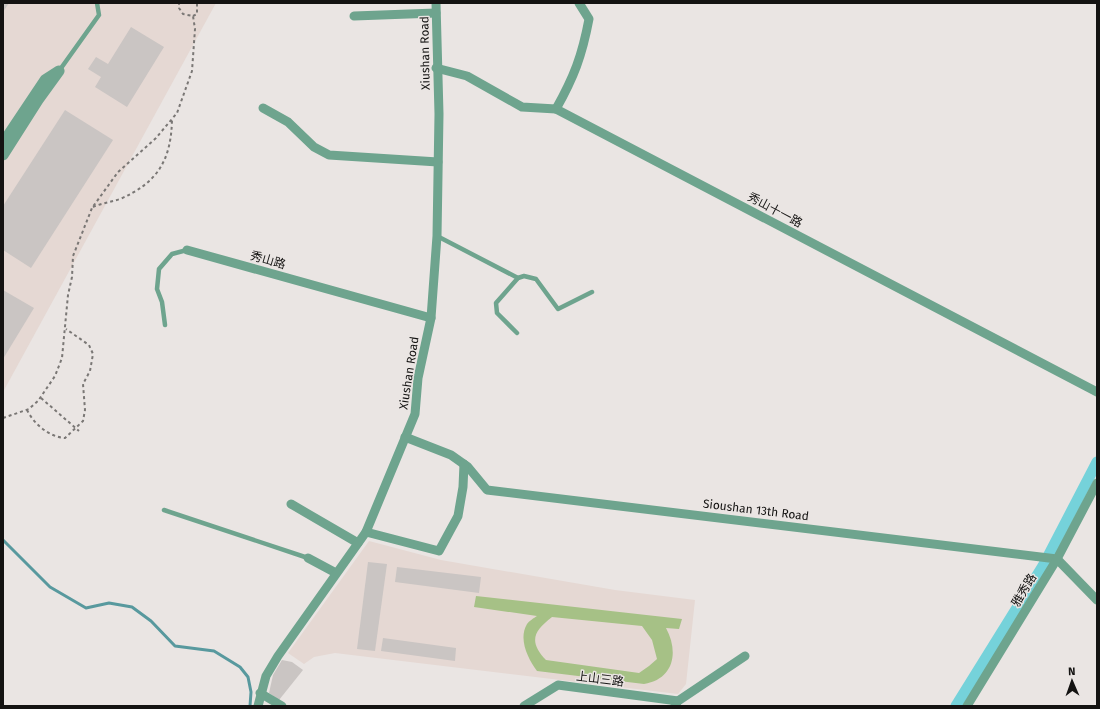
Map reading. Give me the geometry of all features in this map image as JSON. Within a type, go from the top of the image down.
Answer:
[{"type":"street","name":"Xiushan Road","points":[[258,706],[260,693],[266,676],[278,656],[366,532],[415,414],[418,378],[431,318],[437,236],[438,162],[436,3]]},
{"type":"street","points":[[556,109],[571,82],[584,50],[589,19],[579,3]]},
{"type":"street","points":[[354,16],[436,13]]},
{"type":"street","name":"秀山十一路","points":[[436,68],[467,76],[522,107],[556,109],[1097,392]]},
{"type":"street","points":[[3,155],[38,100],[59,71]]},
{"type":"street","points":[[3,144],[45,80],[59,71]]},
{"type":"street","points":[[263,108],[288,122],[314,147],[329,155],[438,162]]},
{"type":"street","name":"秀山路","points":[[186,250],[431,318]]},
{"type":"street","name":"Sioushan 13th Road","points":[[405,437],[451,455],[464,464],[487,490],[1057,559]]},
{"type":"street","points":[[366,532],[439,551],[458,516],[463,487],[464,464]]},
{"type":"street","name":"雅秀路","points":[[967,706],[1057,559],[1097,483]]},
{"type":"street","points":[[291,504],[358,543]]},
{"type":"street","points":[[308,558],[336,573]]},
{"type":"street","points":[[1057,559],[1097,600]]},
{"type":"street","name":"上山三路","points":[[524,706],[558,685],[676,703],[745,656]]},
{"type":"street","points":[[260,693],[282,706]]},
{"type":"lane","points":[[59,71],[99,15],[97,3]]},
{"type":"lane","points":[[437,236],[518,278]]},
{"type":"lane","name":"秀山路","points":[[165,325],[162,302],[157,289],[160,269],[172,254],[186,250]]},
{"type":"lane","points":[[517,333],[497,313],[496,303],[518,278],[524,276],[536,279],[558,309],[592,292]]},
{"type":"lane","points":[[164,510],[308,558]]},
{"type":"path","points":[[178,3],[183,14],[193,16]]},
{"type":"path","points":[[193,16],[197,14],[197,3]]},
{"type":"path","points":[[3,418],[27,410],[41,398],[55,376],[62,358],[66,329],[68,295],[72,277],[73,256],[92,208],[118,172],[156,138],[177,113],[192,72],[195,29],[193,16]]},
{"type":"path","points":[[92,208],[134,192],[154,177],[168,153],[171,140],[172,119]]},
{"type":"path","points":[[27,410],[43,429],[61,438],[65,438],[83,421],[85,414],[82,388],[90,371],[93,354],[89,345],[66,329]]},
{"type":"path","points":[[41,398],[79,431]]},
{"type":"shaded area","points":[[3,3],[216,3],[3,392]]},
{"type":"shaded area","points":[[369,541],[441,560],[615,590],[695,600],[686,684],[678,694],[335,653],[314,657],[304,664],[288,653]]},
{"type":"green space","points":[[476,596],[682,619],[679,629],[666,628],[670,637],[673,655],[668,670],[662,677],[644,684],[537,671],[530,661],[525,649],[524,630],[527,624],[537,616],[474,607]],"holes":[[[552,617],[642,626],[652,640],[657,659],[639,673],[546,660],[540,653],[535,642],[537,632]]]},
{"type":"building","points":[[3,3],[9,3],[3,12]]},
{"type":"building","points":[[131,27],[164,47],[127,107],[95,87],[101,77],[88,69],[96,57],[108,64]]},
{"type":"building","points":[[65,110],[113,140],[31,268],[3,250],[3,206]]},
{"type":"building","points":[[3,290],[34,308],[3,359]]},
{"type":"building","points":[[368,562],[387,564],[375,651],[357,649]]},
{"type":"building","points":[[397,567],[481,577],[479,593],[395,582]]},
{"type":"building","points":[[383,638],[456,648],[455,661],[381,651]]},
{"type":"building","points":[[282,660],[292,662],[303,670],[279,700],[269,693],[273,675]]},
{"type":"waterway","points":[[956,706],[1043,566],[1097,462]]},
{"type":"waterway","points":[[3,540],[50,587],[86,608],[109,603],[132,607],[151,621],[175,646],[214,651],[240,667],[248,677],[251,692],[250,706]]}]
